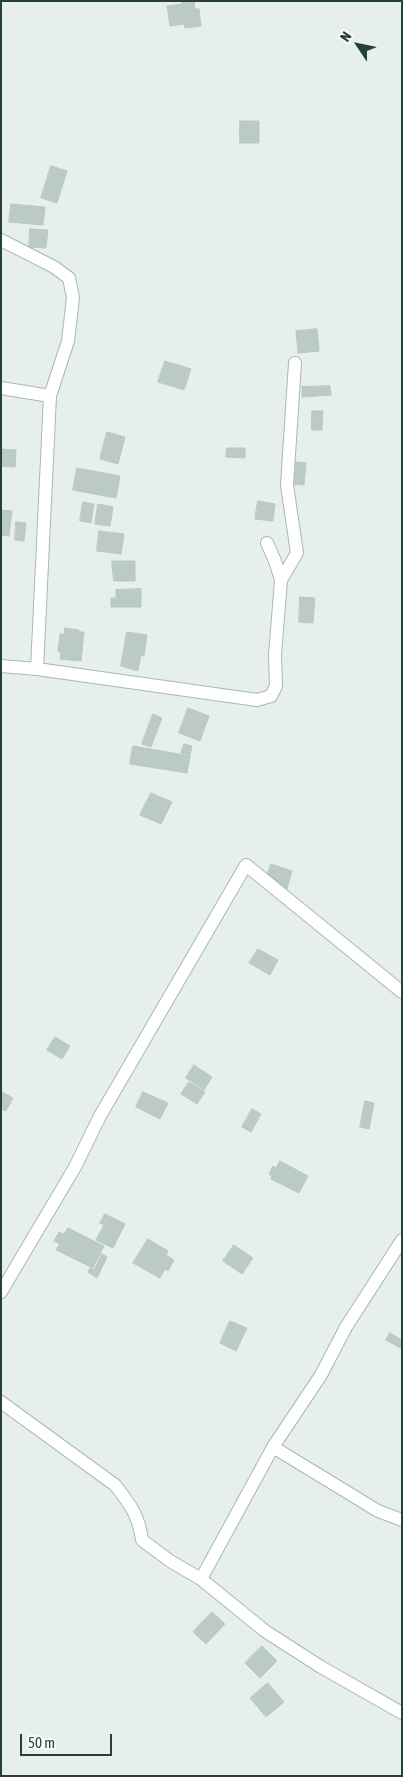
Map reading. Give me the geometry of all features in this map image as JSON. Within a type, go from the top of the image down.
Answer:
[{"type":"street","points":[[1,240],[54,267],[69,278],[73,298],[68,341],[50,396],[37,669]]},
{"type":"street","points":[[280,580],[297,553],[287,485],[295,363]]},
{"type":"street","points":[[1,388],[50,396]]},
{"type":"street","points":[[1,666],[37,669],[257,700],[271,696],[276,686],[275,655],[280,580],[276,561],[267,543]]},
{"type":"street","points":[[1,1292],[75,1167],[100,1116],[246,864],[402,992]]},
{"type":"street","points":[[201,1579],[274,1448],[321,1375],[346,1327],[402,1240]]},
{"type":"street","points":[[1,1402],[115,1486],[128,1502],[140,1524],[142,1540],[170,1561],[201,1579],[265,1631],[321,1667],[402,1713]]},
{"type":"street","points":[[274,1448],[378,1511],[402,1520]]},
{"type":"building","points":[[182,1],[194,1],[195,9],[199,9],[201,26],[185,28],[184,24],[170,26],[167,6],[182,4]]},
{"type":"building","points":[[240,121],[259,121],[259,143],[240,143]]},
{"type":"building","points":[[51,166],[67,171],[57,203],[41,198]]},
{"type":"building","points":[[11,204],[45,207],[43,225],[9,222]]},
{"type":"building","points":[[30,229],[48,230],[46,248],[29,247]]},
{"type":"building","points":[[317,329],[319,351],[298,353],[296,331]]},
{"type":"building","points":[[165,361],[191,369],[184,390],[158,382]]},
{"type":"building","points":[[330,386],[331,395],[302,397],[302,387]]},
{"type":"building","points":[[312,411],[323,411],[322,430],[312,430]]},
{"type":"building","points":[[107,432],[125,437],[118,464],[100,459]]},
{"type":"building","points":[[227,448],[245,448],[245,458],[226,457]]},
{"type":"building","points":[[1,449],[16,450],[15,467],[1,466]]},
{"type":"building","points":[[296,462],[306,463],[304,485],[294,484]]},
{"type":"building","points":[[77,468],[120,476],[116,498],[73,490]]},
{"type":"building","points":[[258,501],[275,504],[273,521],[255,519]]},
{"type":"building","points":[[83,502],[94,504],[91,523],[80,521]]},
{"type":"building","points":[[98,504],[113,507],[110,526],[95,524]]},
{"type":"building","points":[[1,510],[12,511],[9,536],[1,535]]},
{"type":"building","points":[[16,522],[26,523],[24,541],[15,540]]},
{"type":"building","points":[[99,531],[124,534],[121,554],[97,551]]},
{"type":"building","points":[[112,561],[135,561],[135,581],[114,581]]},
{"type":"building","points":[[141,589],[141,607],[111,607],[111,598],[116,598],[116,590]]},
{"type":"building","points":[[300,597],[315,598],[313,623],[299,622]]},
{"type":"building","points":[[65,628],[84,632],[81,661],[60,659],[61,652],[58,652],[60,634],[64,634]]},
{"type":"building","points":[[127,632],[147,635],[144,656],[141,655],[138,671],[121,666]]},
{"type":"building","points":[[188,708],[209,716],[200,741],[179,733]]},
{"type":"building","points":[[153,714],[162,718],[151,747],[142,744]]},
{"type":"building","points":[[184,744],[192,746],[190,755],[181,753]]},
{"type":"building","points":[[133,746],[190,756],[187,773],[130,764]]},
{"type":"building","points":[[151,793],[172,802],[161,824],[140,815]]},
{"type":"building","points":[[271,864],[292,871],[287,889],[265,882]]},
{"type":"building","points":[[258,949],[278,960],[270,975],[249,963]]},
{"type":"building","points":[[55,1037],[70,1046],[62,1059],[47,1050]]},
{"type":"building","points":[[194,1065],[212,1077],[204,1090],[186,1078]]},
{"type":"building","points":[[189,1082],[205,1092],[197,1104],[181,1094]]},
{"type":"building","points":[[2,1092],[13,1098],[6,1111],[1,1109]]},
{"type":"building","points":[[143,1092],[168,1103],[160,1119],[136,1107]]},
{"type":"building","points":[[365,1101],[374,1103],[369,1129],[360,1127]]},
{"type":"building","points":[[252,1109],[261,1114],[251,1132],[242,1127]]},
{"type":"building","points":[[280,1161],[308,1176],[299,1193],[271,1179],[272,1176],[269,1174],[273,1166],[276,1168]]},
{"type":"building","points":[[105,1214],[125,1224],[113,1248],[96,1240],[104,1225],[100,1223]]},
{"type":"building","points":[[68,1228],[104,1246],[93,1268],[56,1250],[60,1244],[54,1241],[59,1232],[64,1234]]},
{"type":"building","points":[[148,1239],[168,1251],[166,1255],[174,1260],[168,1271],[165,1269],[160,1278],[133,1263]]},
{"type":"building","points":[[234,1245],[253,1258],[242,1274],[223,1261]]},
{"type":"building","points":[[102,1254],[107,1257],[97,1278],[88,1272],[90,1268],[94,1270]]},
{"type":"building","points":[[230,1321],[247,1328],[236,1351],[220,1343]]},
{"type":"building","points":[[390,1333],[402,1340],[402,1349],[386,1340]]},
{"type":"building","points":[[212,1612],[225,1624],[206,1644],[193,1632]]},
{"type":"building","points":[[262,1646],[277,1661],[260,1678],[245,1663]]},
{"type":"building","points":[[268,1683],[284,1702],[266,1717],[250,1698]]}]
